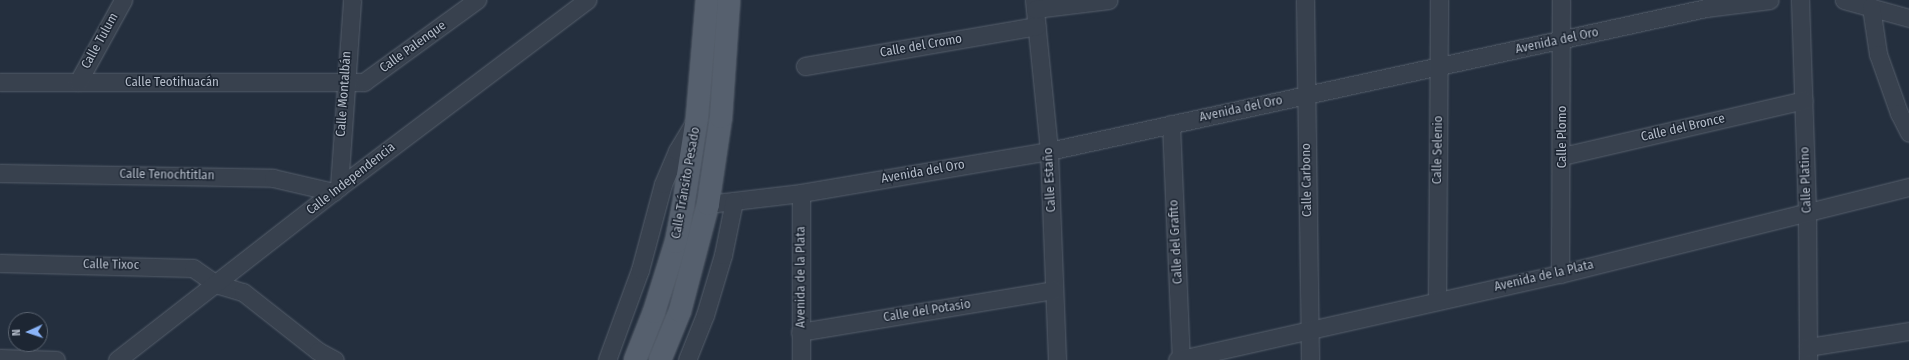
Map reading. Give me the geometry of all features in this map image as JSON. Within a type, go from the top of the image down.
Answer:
[{"type":"main road","name":"Calle Tránsito Pesado","points":[[635,360],[654,312],[676,242],[697,118],[707,0]]},
{"type":"main road","name":"Calle Tránsito Pesado","points":[[660,360],[684,297],[708,204],[721,117],[729,0]]},
{"type":"street","name":"Calle Tulum","points":[[78,82],[123,0]]},
{"type":"street","name":"Calle Montalbán","points":[[336,190],[352,0]]},
{"type":"street","name":"Calle Palenque","points":[[344,83],[364,82],[477,0]]},
{"type":"street","name":"Calle Independencia","points":[[117,360],[336,190],[587,0]]},
{"type":"street","points":[[1034,4],[1108,0]]},
{"type":"street","name":"Calle Carbono","points":[[1304,0],[1310,360]]},
{"type":"street","name":"Calle Selenio","points":[[1437,300],[1439,0]]},
{"type":"street","name":"Calle Plomo","points":[[1560,274],[1562,156],[1561,0]]},
{"type":"street","name":"Avenida del Oro","points":[[708,204],[801,193],[1049,151],[1706,8],[1770,0]]},
{"type":"street","name":"Calle Platino","points":[[1800,0],[1807,212],[1808,354]]},
{"type":"street","points":[[1844,0],[1909,18]]},
{"type":"street","name":"Calle Estaño","points":[[1034,4],[1049,151],[1057,360]]},
{"type":"street","points":[[1871,7],[1878,54],[1898,113],[1909,133]]},
{"type":"street","name":"Calle del Cromo","points":[[804,66],[1037,26]]},
{"type":"street","name":"Calle Teotihuacán","points":[[0,82],[344,83]]},
{"type":"street","name":"Calle del Bronce","points":[[1562,156],[1804,100]]},
{"type":"street","points":[[607,360],[640,270],[663,184],[677,151],[697,118]]},
{"type":"street","name":"Calle del Grafito","points":[[1171,124],[1179,360]]},
{"type":"street","name":"Calle Tenochtitlan","points":[[0,173],[273,178],[336,190]]},
{"type":"street","name":"Avenida de la Plata","points":[[1179,360],[1437,300],[1560,274],[1909,188]]},
{"type":"street","name":"Avenida de la Plata","points":[[801,193],[801,360]]},
{"type":"street","points":[[686,360],[705,314],[723,255],[734,201]]},
{"type":"street","name":"Calle Tixoc","points":[[0,263],[184,266],[193,268],[216,284],[243,292],[318,351],[335,360]]},
{"type":"street","name":"Calle del Potasio","points":[[800,332],[1054,290]]},
{"type":"street","points":[[1808,354],[1909,331]]},
{"type":"street","points":[[0,358],[56,360]]}]
